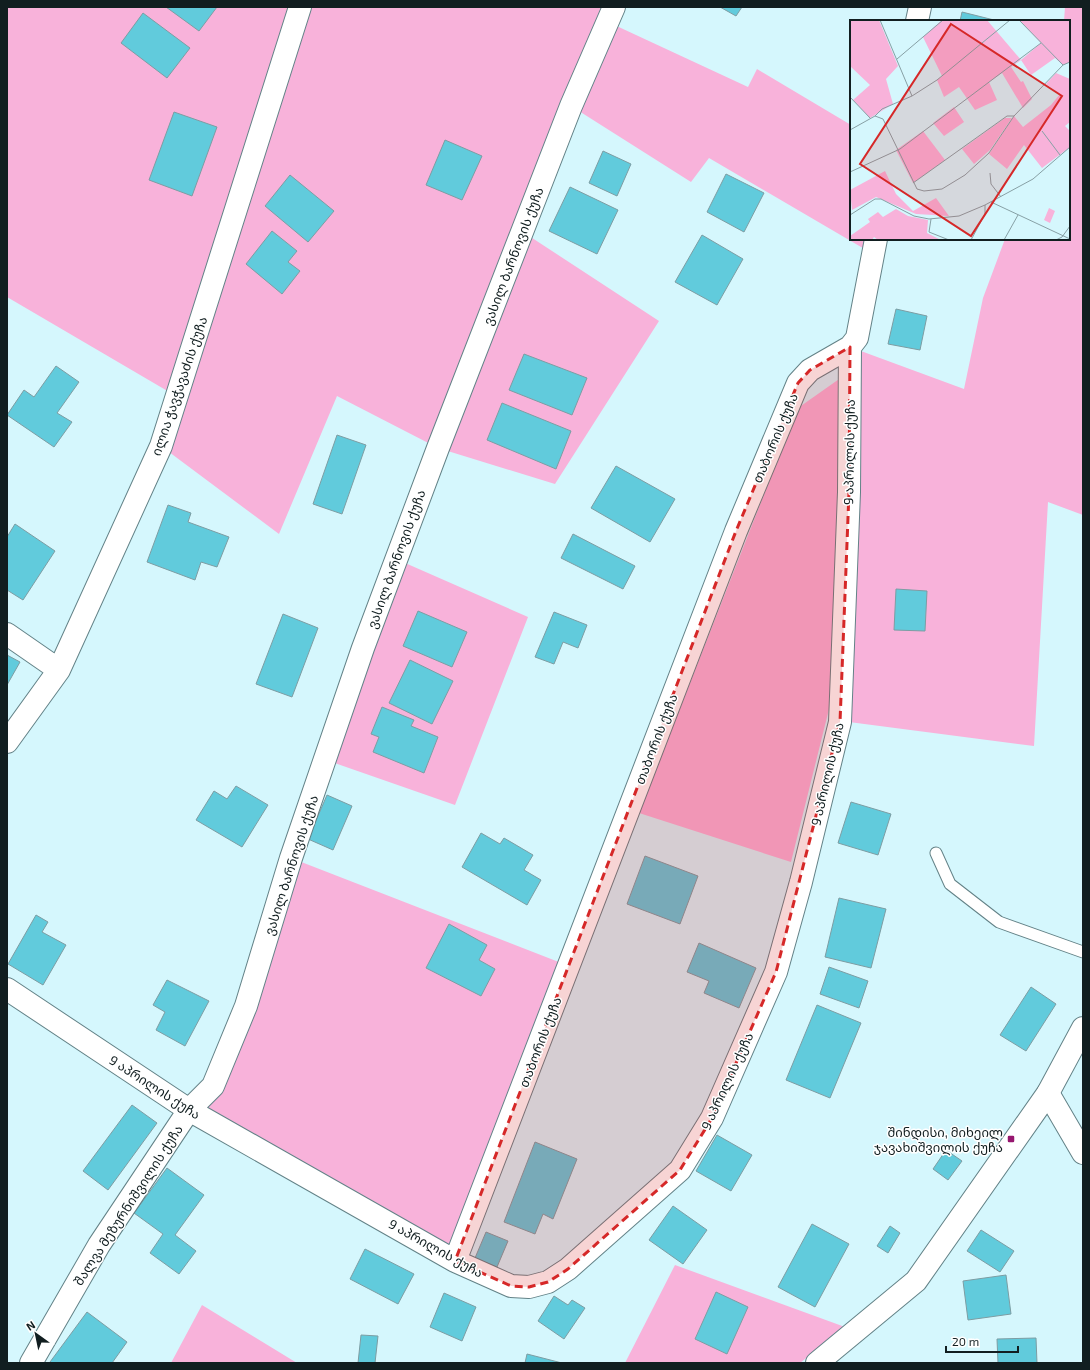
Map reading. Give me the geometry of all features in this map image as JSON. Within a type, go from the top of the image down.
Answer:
[{"type":"street","name":"ილია ჭავჭავაძის ქუჩა","points":[[7,742],[59,670],[161,446],[300,7]]},
{"type":"street","name":"ვასილ ბარნოვის ქუჩა","points":[[190,1110],[213,1086],[246,1006],[291,858],[363,648],[438,448],[571,106],[614,7]]},
{"type":"street","points":[[917,20],[920,7]]},
{"type":"street","points":[[850,347],[857,338],[876,240]]},
{"type":"street","name":"9 აპრილის ქუჩა","points":[[7,989],[190,1110],[455,1262],[510,1286],[529,1287],[548,1282],[568,1269],[680,1170],[712,1118],[773,979],[801,882],[840,722],[849,492],[850,347]]},
{"type":"street","name":"თაბორის ქუჩა","points":[[455,1262],[736,531],[798,383],[810,370],[850,347]]},
{"type":"street","points":[[7,634],[59,670]]},
{"type":"street","points":[[817,1363],[916,1281],[1048,1093],[1080,1040]]},
{"type":"street","points":[[1048,1093],[1083,1153]]},
{"type":"street","name":"შალვა მეზურნიშვილის ქუჩა","points":[[31,1363],[99,1245],[190,1110]]},
{"type":"lane","points":[[936,853],[950,884],[999,922],[1083,952]]},
{"type":"highlighted area","points":[[850,347],[849,492],[840,722],[776,972],[712,1118],[680,1170],[568,1269],[548,1282],[529,1287],[511,1286],[455,1261],[736,531],[798,383],[810,370]]},
{"type":"shaded area","points":[[7,7],[614,7],[608,22],[748,87],[757,69],[850,124],[850,240],[876,240],[873,254],[709,158],[691,182],[571,106],[523,232],[659,321],[555,484],[438,448],[337,396],[279,534],[161,446],[176,396],[7,297]]},
{"type":"shaded area","points":[[1065,7],[1083,7],[1083,515],[1048,502],[1034,746],[849,722],[850,347],[964,389],[983,298],[1005,240],[1070,240],[1070,20],[1064,20]]},
{"type":"shaded area","points":[[842,377],[833,693],[791,862],[639,813],[798,408]]},
{"type":"shaded area","points":[[396,559],[528,617],[455,805],[326,760]]},
{"type":"shaded area","points":[[291,858],[569,966],[455,1261],[190,1110],[213,1086]]},
{"type":"shaded area","points":[[675,1265],[845,1327],[800,1363],[625,1363]]},
{"type":"shaded area","points":[[202,1305],[297,1363],[171,1363]]},
{"type":"building","points":[[166,7],[217,7],[199,31]]},
{"type":"building","points":[[720,7],[742,7],[736,16]]},
{"type":"building","points":[[962,12],[994,20],[960,20]]},
{"type":"building","points":[[143,13],[190,48],[167,78],[121,43]]},
{"type":"building","points":[[174,112],[217,127],[192,196],[149,180]]},
{"type":"building","points":[[445,140],[482,156],[462,200],[426,185]]},
{"type":"building","points":[[603,151],[631,164],[617,196],[589,183]]},
{"type":"building","points":[[726,174],[764,193],[744,232],[707,212]]},
{"type":"building","points":[[290,175],[334,211],[308,242],[265,206]]},
{"type":"building","points":[[570,187],[618,210],[597,254],[549,231]]},
{"type":"building","points":[[272,231],[297,251],[288,262],[300,271],[282,294],[246,264]]},
{"type":"building","points":[[702,235],[743,259],[717,305],[675,282]]},
{"type":"building","points":[[896,309],[927,316],[920,350],[888,344]]},
{"type":"building","points":[[524,354],[587,378],[572,415],[509,390]]},
{"type":"building","points":[[56,366],[79,382],[57,413],[72,422],[54,447],[7,415],[24,390],[34,397]]},
{"type":"building","points":[[502,403],[571,431],[556,469],[487,440]]},
{"type":"building","points":[[337,435],[366,445],[342,514],[313,504]]},
{"type":"building","points":[[616,466],[675,499],[650,542],[591,508]]},
{"type":"building","points":[[168,505],[191,513],[188,522],[229,537],[217,567],[201,562],[195,580],[147,562]]},
{"type":"building","points":[[15,524],[55,551],[23,600],[7,590],[7,537]]},
{"type":"building","points":[[573,534],[635,566],[623,589],[561,558]]},
{"type":"building","points":[[896,589],[927,591],[925,631],[894,630]]},
{"type":"building","points":[[418,611],[467,632],[452,667],[403,646]]},
{"type":"building","points":[[554,612],[587,625],[578,648],[563,642],[554,664],[535,657]]},
{"type":"building","points":[[283,614],[318,628],[292,697],[256,684]]},
{"type":"building","points":[[7,655],[20,662],[7,685]]},
{"type":"building","points":[[410,660],[453,681],[432,724],[389,703]]},
{"type":"building","points":[[382,707],[414,720],[411,726],[438,737],[424,773],[373,752],[379,737],[371,734]]},
{"type":"building","points":[[236,786],[268,805],[242,847],[196,820],[214,791],[227,799]]},
{"type":"building","points":[[327,795],[352,806],[333,850],[308,839]]},
{"type":"building","points":[[851,802],[891,814],[878,855],[838,843]]},
{"type":"building","points":[[481,833],[500,844],[504,838],[533,855],[524,870],[541,880],[527,905],[462,867]]},
{"type":"building","points":[[645,856],[698,876],[680,924],[627,904]]},
{"type":"building","points":[[839,898],[886,909],[871,968],[825,957]]},
{"type":"building","points":[[36,915],[48,922],[42,932],[66,945],[43,985],[8,964]]},
{"type":"building","points":[[449,924],[487,945],[479,960],[495,969],[481,996],[426,968]]},
{"type":"building","points":[[699,943],[756,968],[739,1008],[704,993],[709,981],[687,972]]},
{"type":"building","points":[[829,967],[868,981],[859,1008],[820,994]]},
{"type":"building","points":[[167,980],[209,1001],[185,1046],[156,1030],[165,1012],[153,1005]]},
{"type":"building","points":[[1031,987],[1056,1004],[1026,1051],[1000,1035]]},
{"type":"building","points":[[817,1005],[861,1023],[830,1098],[786,1080]]},
{"type":"building","points":[[132,1105],[157,1123],[108,1190],[83,1171]]},
{"type":"building","points":[[717,1135],[752,1155],[731,1191],[696,1171]]},
{"type":"building","points":[[535,1142],[577,1159],[553,1219],[543,1214],[535,1234],[504,1222]]},
{"type":"building","points":[[946,1150],[962,1161],[948,1180],[933,1169]]},
{"type":"building","points":[[167,1168],[204,1195],[175,1235],[196,1251],[179,1274],[150,1253],[163,1234],[134,1213]]},
{"type":"building","points":[[673,1206],[707,1230],[683,1264],[649,1240]]},
{"type":"building","points":[[812,1224],[849,1244],[815,1307],[778,1287]]},
{"type":"building","points":[[890,1226],[900,1233],[888,1253],[877,1246]]},
{"type":"building","points":[[981,1230],[1014,1251],[1000,1272],[967,1251]]},
{"type":"building","points":[[486,1232],[508,1241],[497,1267],[475,1258]]},
{"type":"building","points":[[365,1249],[414,1274],[398,1304],[350,1279]]},
{"type":"building","points":[[1006,1275],[1011,1314],[968,1320],[963,1281]]},
{"type":"building","points":[[716,1292],[748,1307],[727,1354],[695,1339]]},
{"type":"building","points":[[444,1293],[476,1307],[462,1341],[430,1327]]},
{"type":"building","points":[[554,1296],[568,1305],[572,1300],[585,1308],[564,1339],[538,1321]]},
{"type":"building","points":[[87,1312],[127,1342],[112,1363],[50,1362]]},
{"type":"building","points":[[361,1335],[378,1336],[375,1363],[358,1363]]},
{"type":"building","points":[[1036,1338],[1037,1363],[998,1363],[997,1339]]},
{"type":"building","points":[[527,1354],[562,1363],[525,1363]]},
{"type":"place","name":"შინდისი, მიხეილ ჯავახიშვილის ქუჩა","points":[[1011,1139]]}]
